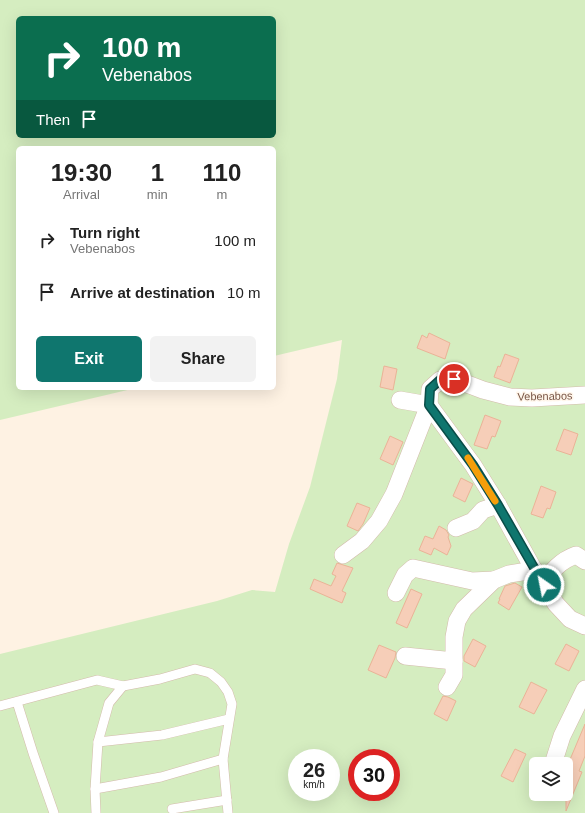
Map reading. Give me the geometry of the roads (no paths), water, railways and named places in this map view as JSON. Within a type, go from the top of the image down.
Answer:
[{"type":"street","name":"Vebenabos","points":[[343,555],[362,541],[379,522],[394,494],[429,405],[430,389],[440,380],[454,379],[483,390],[510,397],[532,398],[585,395]]},
{"type":"street","points":[[400,400],[429,405],[473,465],[498,505],[534,570],[556,604],[570,619],[585,626]]},
{"type":"street","points":[[456,528],[473,521],[484,510],[498,505]]},
{"type":"street","points":[[544,585],[548,574],[568,558],[576,555],[585,561]]},
{"type":"street","points":[[396,594],[405,574],[413,568],[472,581],[494,580],[509,574],[534,570]]},
{"type":"street","points":[[447,687],[454,675],[454,637],[457,621],[464,609],[494,580]]},
{"type":"street","points":[[405,656],[454,661]]},
{"type":"street","points":[[555,757],[562,736],[585,689]]},
{"type":"lane","points":[[0,706],[97,680],[123,686],[160,679],[195,669],[210,673],[221,682],[228,692],[232,704],[223,759],[228,813]]},
{"type":"lane","points":[[96,813],[95,789],[98,742],[109,703],[123,686]]},
{"type":"lane","points":[[17,702],[54,813]]},
{"type":"lane","points":[[98,742],[162,735],[229,719]]},
{"type":"lane","points":[[95,789],[161,777],[223,759]]},
{"type":"lane","points":[[172,809],[228,800]]}]
